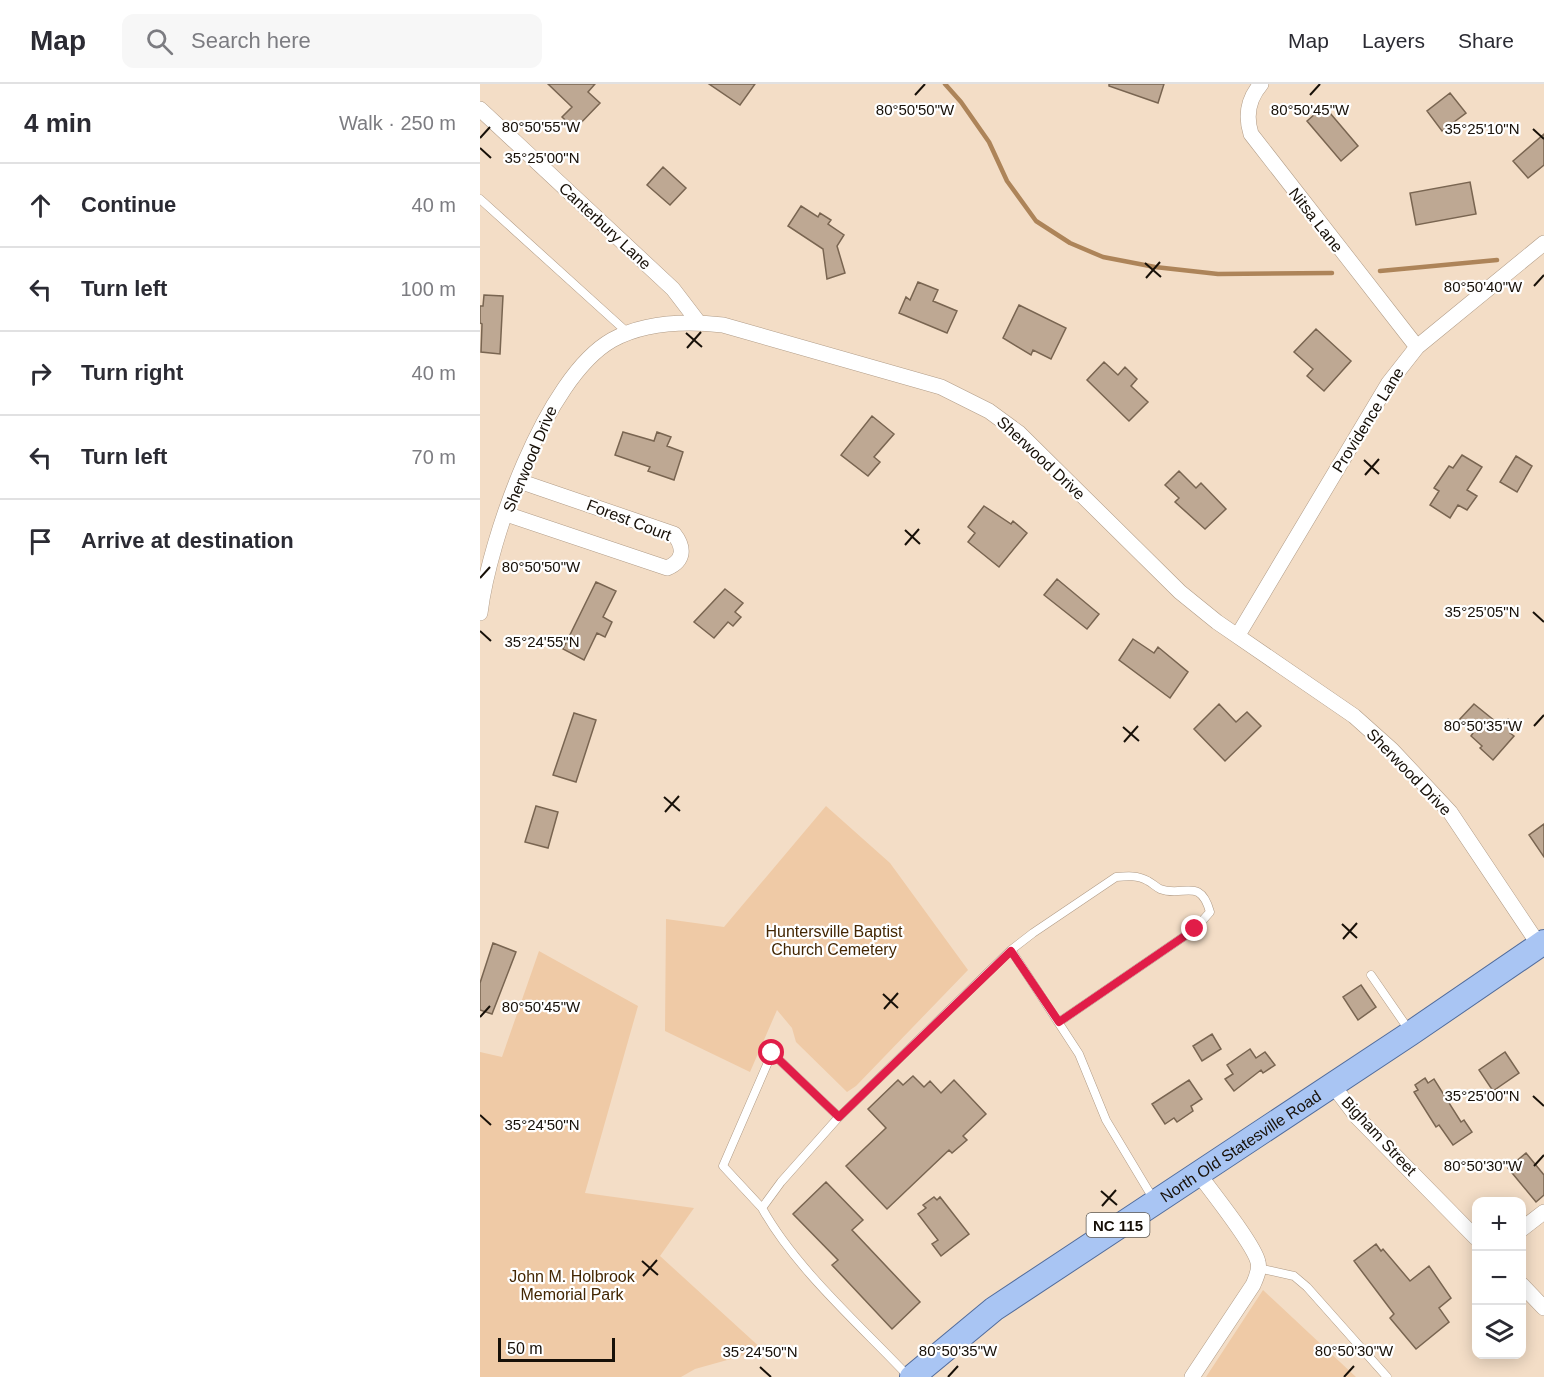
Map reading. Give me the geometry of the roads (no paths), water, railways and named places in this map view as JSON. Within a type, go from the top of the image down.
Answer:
[{"type":"main road","name":"North Old Statesville Road","points":[[911,1377],[994,1309],[1411,1033],[1542,943]]},
{"type":"street","name":"Nitsa Lane","points":[[1261,84],[1250,103],[1248,114],[1251,134],[1417,346]]},
{"type":"street","name":"Canterbury Lane","points":[[480,109],[673,289],[699,323]]},
{"type":"street","name":"Providence Lane","points":[[1238,635],[1388,384],[1417,346],[1544,243]]},
{"type":"street","name":"Sherwood Drive","points":[[480,614],[488,572],[506,514],[545,419],[561,390],[591,356],[611,341],[628,333],[661,325],[699,323],[723,325],[897,373],[941,387],[989,411],[1048,461],[1180,592],[1354,716],[1392,750],[1450,812],[1542,943]]},
{"type":"street","name":"Forest Court","points":[[506,514],[666,568],[677,564],[682,554],[680,542],[674,534],[519,481]]},
{"type":"street","name":"Bigham Street","points":[[1332,1084],[1357,1117],[1472,1234]]},
{"type":"street","points":[[1192,1377],[1253,1285],[1258,1268],[1258,1262],[1249,1245],[1198,1173]]},
{"type":"street","points":[[1526,1225],[1544,1212]]},
{"type":"street","points":[[1526,1290],[1544,1308]]},
{"type":"lane","points":[[480,199],[628,333]]},
{"type":"lane","points":[[762,1208],[781,1182],[839,1117],[1011,951],[1116,877],[1131,875],[1147,880],[1161,889],[1188,889],[1199,892],[1207,901],[1210,912],[1195,929],[1059,1022]]},
{"type":"lane","points":[[1011,951],[1079,1054],[1118,1143],[1154,1201]]},
{"type":"lane","points":[[1371,975],[1411,1033]]},
{"type":"lane","points":[[839,1117],[772,1053],[723,1166],[762,1208],[773,1228],[815,1278],[911,1377]]},
{"type":"lane","points":[[1258,1268],[1294,1276],[1307,1287],[1387,1377]]},
{"type":"waterway","points":[[945,84],[961,102],[989,142],[1007,181],[1036,221],[1070,243],[1103,257],[1155,267],[1218,274],[1332,273]]},
{"type":"waterway","points":[[1380,271],[1497,260]]},
{"type":"park label","name":"Huntersville Baptist Church Cemetery","points":[[834,940]]},
{"type":"park label","name":"John M. Holbrook Memorial Park","points":[[572,1285]]}]
